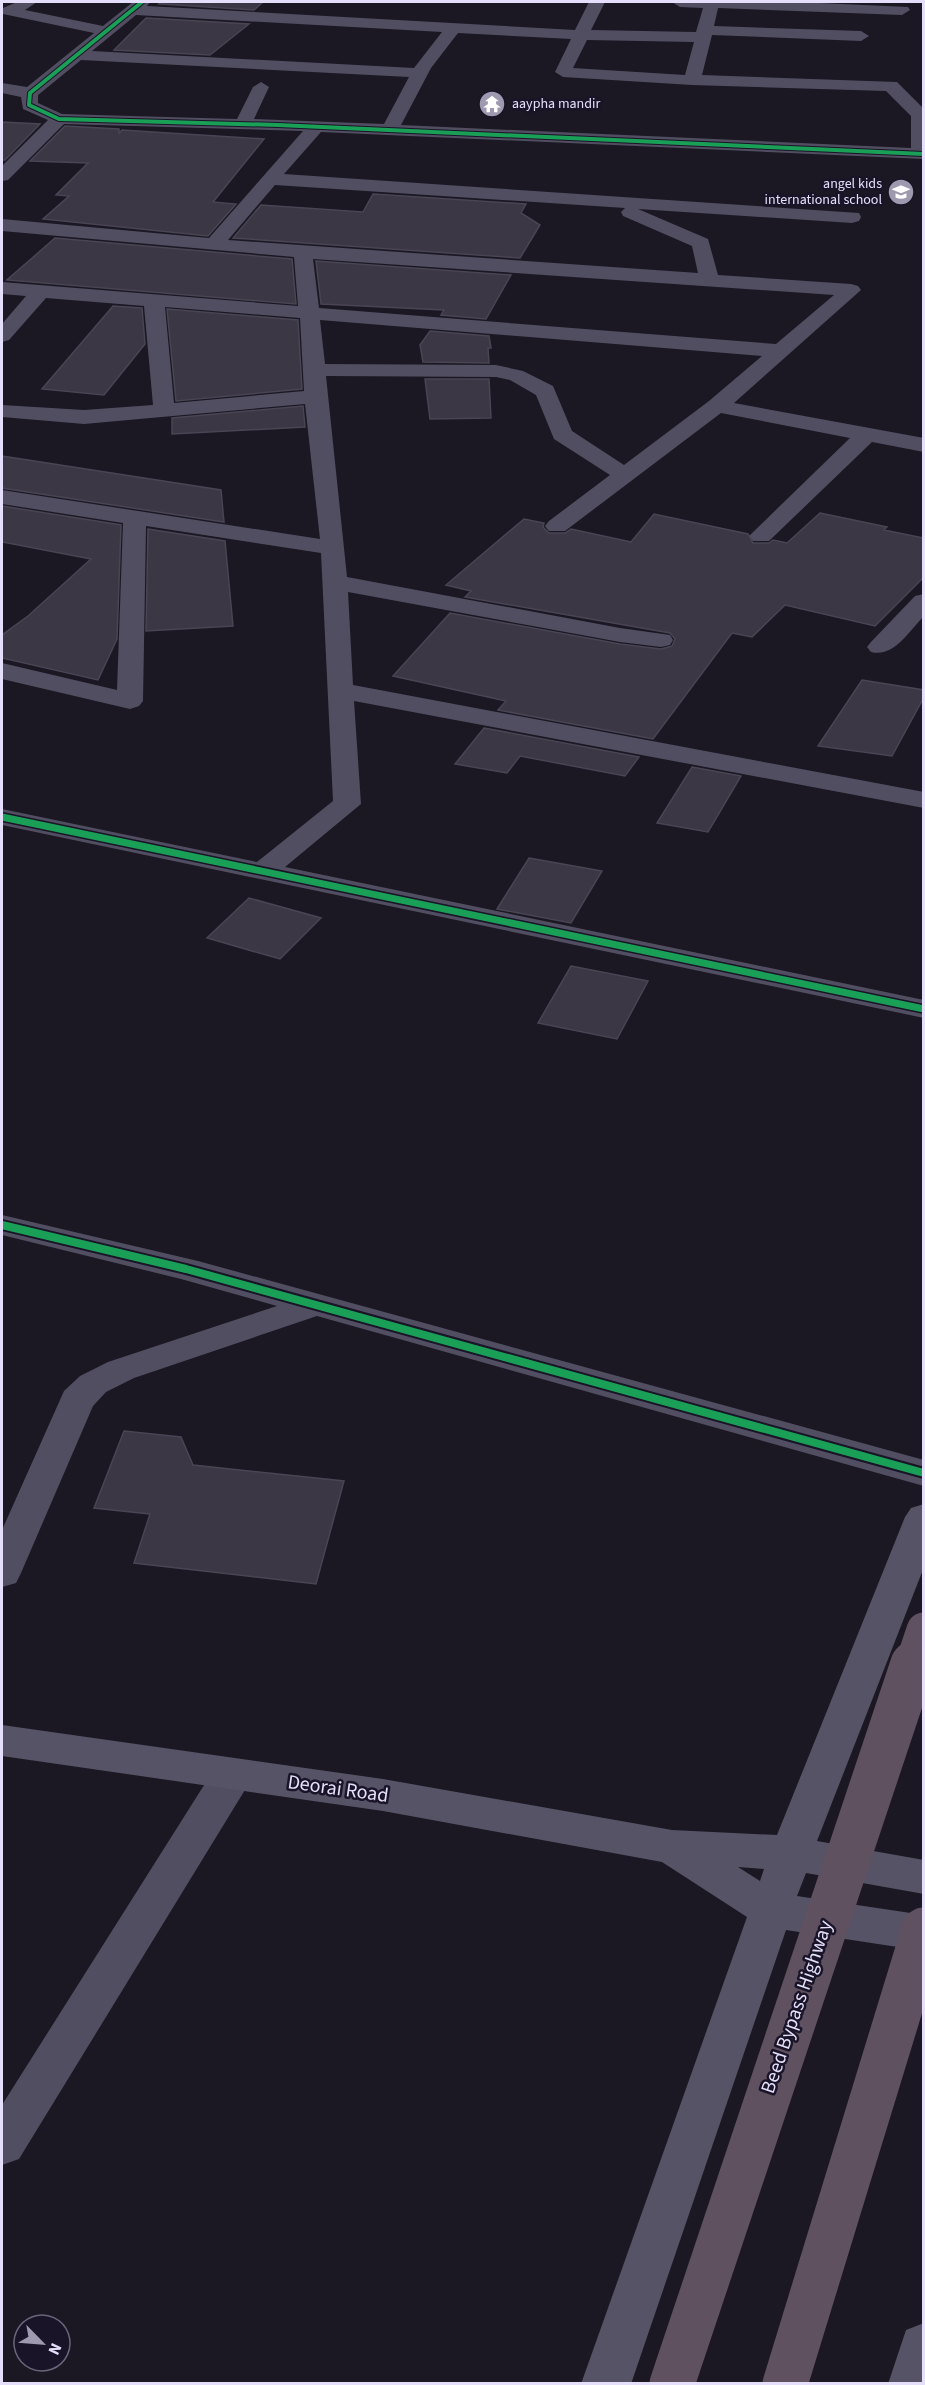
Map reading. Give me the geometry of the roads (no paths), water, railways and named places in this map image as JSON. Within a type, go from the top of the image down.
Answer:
[{"type":"highway","name":"Beed Bypass Highway","points":[[672,2384],[924,1630]]},
{"type":"highway","points":[[785,2384],[924,1931]]},
{"type":"street","points":[[597,2],[582,34],[563,72],[692,80],[891,86],[920,115],[922,154],[243,124],[59,119],[29,105],[30,93],[137,6],[453,28],[582,34],[861,36]]},
{"type":"street","points":[[680,2],[907,10]]},
{"type":"street","points":[[692,80],[704,57],[704,34],[712,2]]},
{"type":"street","points":[[7,15],[29,8],[106,31]]},
{"type":"street","points":[[390,130],[420,73],[453,28]]},
{"type":"street","points":[[76,55],[420,73]]},
{"type":"street","points":[[2,87],[30,93]]},
{"type":"street","points":[[243,124],[261,87]]},
{"type":"street","points":[[2,176],[59,119]]},
{"type":"street","points":[[214,244],[316,127]]},
{"type":"street","points":[[271,179],[852,217]]},
{"type":"street","points":[[603,201],[690,236],[701,243],[709,280]]},
{"type":"street","points":[[2,225],[303,252],[851,290],[717,406],[557,526]]},
{"type":"street","points":[[263,872],[347,804],[333,548],[315,397],[315,370],[303,252]]},
{"type":"street","points":[[2,288],[39,293],[309,312],[780,351]]},
{"type":"street","points":[[2,336],[39,293]]},
{"type":"street","points":[[154,300],[164,410]]},
{"type":"street","points":[[315,370],[496,370],[516,375],[545,391],[562,434],[625,475]]},
{"type":"street","points":[[2,411],[84,417],[315,397]]},
{"type":"street","points":[[717,406],[867,434],[914,437]]},
{"type":"street","points":[[761,536],[867,434]]},
{"type":"street","points":[[2,497],[333,548]]},
{"type":"street","points":[[2,671],[130,700],[135,517]]},
{"type":"street","points":[[334,582],[620,636],[661,640]]},
{"type":"street","points":[[880,647],[924,601]]},
{"type":"street","points":[[339,690],[924,800]]},
{"type":"street","points":[[2,817],[263,872],[475,913],[924,1009]]},
{"type":"street","points":[[2,1225],[186,1269],[924,1473]]},
{"type":"street","points":[[2,1573],[77,1400],[93,1384],[121,1370],[315,1305]]},
{"type":"street","points":[[606,2384],[791,1852],[924,1517]]},
{"type":"street","name":"Deorai Road","points":[[2,1741],[383,1795],[672,1847]]},
{"type":"street","points":[[2,2145],[233,1774]]},
{"type":"street","points":[[672,1847],[791,1852],[924,1877]]},
{"type":"street","points":[[672,1847],[771,1910],[924,1931]]},
{"type":"street","points":[[913,2384],[924,2346]]},
{"type":"place","name":"aaypha mandir","points":[[492,104]]},
{"type":"place","name":"angel kids international school","points":[[901,192]]}]
